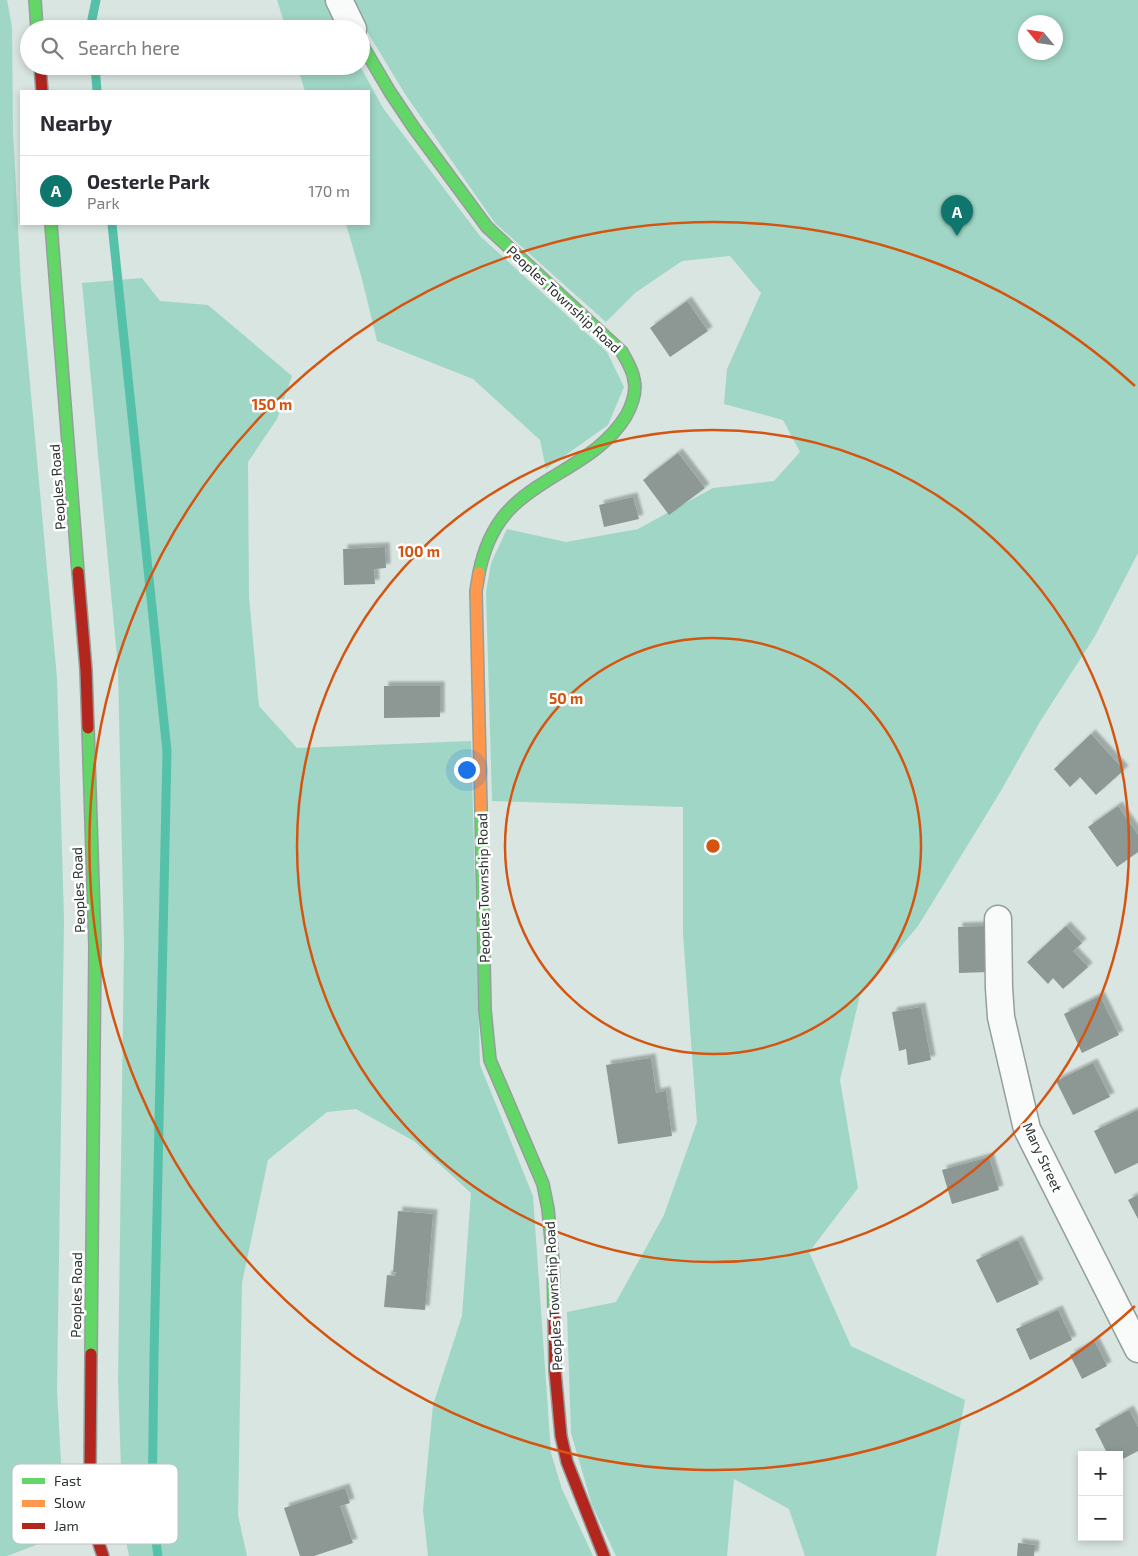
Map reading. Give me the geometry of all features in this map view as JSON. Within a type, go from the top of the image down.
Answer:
[{"type":"street","points":[[34,0],[36,20]]},
{"type":"street","points":[[339,0],[349,20]]},
{"type":"street","name":"Peoples Township Road","points":[[370,58],[414,128],[487,227],[622,352],[631,366],[635,379],[635,392],[631,405],[615,433],[601,447],[508,510],[496,527],[485,549],[479,566],[476,592],[485,1010],[490,1060],[543,1184],[554,1260],[556,1371],[561,1436],[567,1462],[604,1556]]},
{"type":"street","points":[[41,75],[42,90]]},
{"type":"street","name":"Peoples Road","points":[[52,225],[86,670],[90,767],[95,946],[90,1464]]},
{"type":"street","name":"Mary Street","points":[[998,919],[1001,1017],[1027,1129],[1138,1349]]},
{"type":"street","name":"Peoples Road","points":[[99,1544],[103,1556]]},
{"type":"green space","points":[[0,0],[7,0],[12,27],[13,130],[21,285],[57,678],[64,920],[57,1390],[61,1464],[12,1464],[12,1544],[39,1544],[7,1556],[0,1556]]},
{"type":"green space","points":[[277,0],[325,0],[335,20],[283,20]]},
{"type":"green space","points":[[351,0],[1138,0],[1138,553],[1095,636],[1041,720],[999,794],[918,926],[860,995],[840,1080],[858,1188],[809,1252],[851,1346],[965,1400],[936,1556],[805,1556],[789,1509],[734,1479],[727,1556],[616,1556],[592,1505],[571,1433],[567,1312],[616,1302],[664,1215],[697,1122],[683,934],[683,807],[492,801],[486,592],[491,563],[507,529],[566,542],[638,529],[713,488],[774,481],[800,452],[783,420],[724,404],[727,369],[761,293],[730,256],[682,261],[635,293],[606,322],[495,223],[405,94],[370,36],[370,20],[361,20]]},
{"type":"green space","points":[[300,75],[365,75],[383,108],[480,236],[607,352],[624,387],[608,425],[546,469],[540,440],[473,379],[377,341],[346,225],[370,225],[370,90],[305,90]]},
{"type":"green space","points":[[142,278],[160,301],[208,305],[292,376],[277,419],[248,462],[249,597],[259,706],[297,748],[471,741],[480,1065],[533,1196],[551,1453],[562,1489],[593,1556],[428,1556],[423,1510],[433,1405],[462,1316],[471,1193],[414,1141],[356,1109],[327,1112],[268,1160],[242,1283],[238,1515],[247,1556],[129,1556],[127,1544],[178,1544],[178,1464],[121,1464],[118,1380],[124,945],[118,668],[82,283]]},
{"type":"building","points":[[687,301],[708,331],[670,357],[650,328]]},
{"type":"building","points":[[678,453],[705,488],[669,515],[643,480]]},
{"type":"building","points":[[633,497],[639,519],[604,527],[599,505]]},
{"type":"building","points":[[385,547],[386,568],[374,569],[375,584],[344,585],[343,549]]},
{"type":"building","points":[[384,686],[440,686],[440,717],[384,718]]},
{"type":"building","points":[[1091,734],[1124,770],[1096,795],[1080,777],[1070,787],[1054,769]]},
{"type":"building","points":[[1118,806],[1138,835],[1138,852],[1117,867],[1088,827]]},
{"type":"building","points":[[987,926],[989,972],[959,973],[958,927]]},
{"type":"building","points":[[1066,926],[1082,943],[1073,951],[1088,967],[1063,989],[1053,978],[1048,984],[1027,962]]},
{"type":"building","points":[[1100,996],[1119,1035],[1082,1053],[1064,1014]]},
{"type":"building","points":[[921,1007],[931,1060],[908,1065],[906,1049],[899,1051],[892,1012]]},
{"type":"building","points":[[651,1058],[656,1093],[666,1091],[672,1136],[618,1144],[606,1065]]},
{"type":"building","points":[[1093,1063],[1110,1097],[1073,1115],[1056,1081]]},
{"type":"building","points":[[1138,1110],[1138,1163],[1115,1174],[1094,1131]]},
{"type":"building","points":[[989,1157],[999,1190],[952,1204],[942,1170]]},
{"type":"building","points":[[1138,1195],[1138,1219],[1128,1200]]},
{"type":"building","points":[[398,1211],[433,1214],[425,1310],[384,1307],[387,1275],[395,1276],[396,1272],[393,1272]]},
{"type":"building","points":[[1018,1240],[1039,1284],[997,1303],[976,1260]]},
{"type":"building","points":[[1058,1310],[1072,1340],[1030,1360],[1016,1329]]},
{"type":"building","points":[[1095,1342],[1107,1366],[1082,1379],[1070,1355]]},
{"type":"building","points":[[1129,1410],[1138,1427],[1138,1451],[1123,1459],[1123,1451],[1106,1451],[1095,1429]]},
{"type":"building","points":[[345,1488],[350,1503],[340,1506],[353,1543],[314,1556],[300,1556],[284,1508]]},
{"type":"building","points":[[1018,1543],[1035,1545],[1034,1556],[1017,1556]]},
{"type":"waterway","points":[[92,20],[96,0]]},
{"type":"waterway","points":[[96,75],[97,90]]},
{"type":"waterway","points":[[112,225],[167,751],[153,1464]]},
{"type":"waterway","points":[[156,1544],[158,1556]]},
{"type":"traffic: fast","points":[[35,0],[36,20]]},
{"type":"traffic: fast","points":[[370,58],[414,128],[487,227],[622,352],[630,366],[635,385],[632,403],[626,416],[615,431],[588,455],[527,494],[501,520],[491,536],[479,573]]},
{"type":"traffic: fast","points":[[51,225],[78,572]]},
{"type":"traffic: fast","points":[[88,728],[95,946],[91,1354]]},
{"type":"traffic: fast","points":[[481,808],[485,1010],[490,1060],[543,1184],[548,1209],[553,1260],[554,1313]]},
{"type":"traffic: slow","points":[[479,573],[476,591],[481,808]]},
{"type":"traffic: jam","points":[[41,75],[42,90]]},
{"type":"traffic: jam","points":[[78,572],[86,670],[88,728]]},
{"type":"traffic: jam","points":[[554,1313],[555,1371],[561,1436],[567,1462],[604,1556]]},
{"type":"traffic: jam","points":[[90,1464],[91,1354]]},
{"type":"traffic: jam","points":[[99,1544],[103,1556]]},
{"type":"place","name":"Oesterle Park","points":[[957,236]]}]
